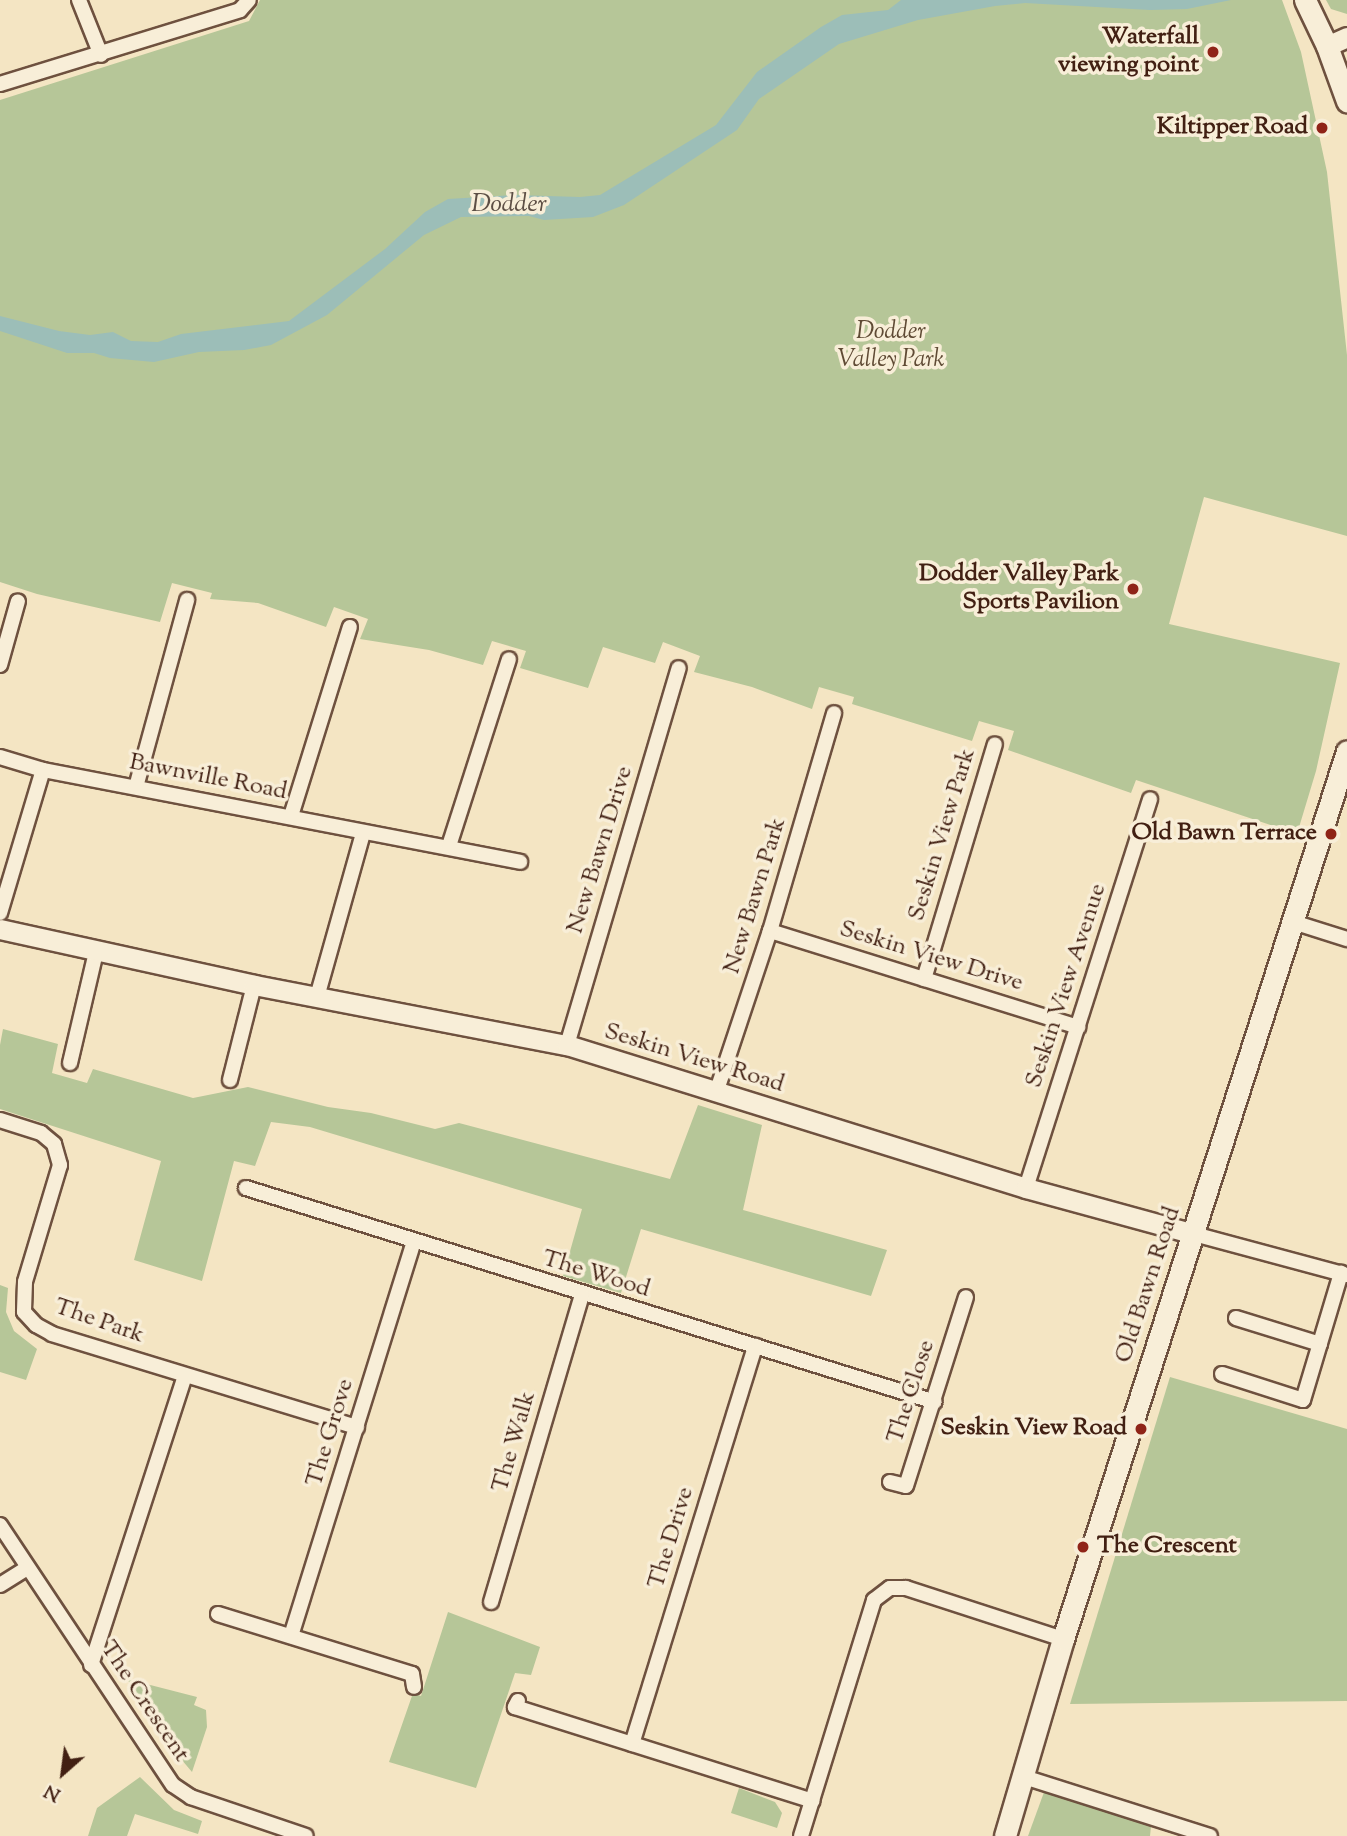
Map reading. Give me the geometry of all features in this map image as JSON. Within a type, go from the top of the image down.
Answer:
[{"type":"main road","points":[[1305,0],[1327,46],[1347,101]]},
{"type":"main road","name":"Old Bawn Road","points":[[1005,1836],[1063,1639],[1347,751]]},
{"type":"street","points":[[79,0],[102,55]]},
{"type":"street","points":[[0,84],[102,55],[240,10],[249,0]]},
{"type":"street","points":[[1327,46],[1347,37]]},
{"type":"street","points":[[136,787],[187,600]]},
{"type":"street","points":[[0,665],[18,601]]},
{"type":"street","points":[[291,816],[350,627]]},
{"type":"street","points":[[449,846],[509,659]]},
{"type":"street","name":"New Bawn Drive","points":[[567,1045],[679,668]]},
{"type":"street","name":"New Bawn Park","points":[[717,1090],[770,931],[834,713]]},
{"type":"street","name":"Seskin View Park","points":[[924,979],[995,744]]},
{"type":"street","name":"Bawnville Road","points":[[0,757],[43,770],[449,846],[520,862]]},
{"type":"street","points":[[0,913],[43,770]]},
{"type":"street","name":"Seskin View Avenue","points":[[1026,1188],[1150,799]]},
{"type":"street","points":[[317,997],[363,832]]},
{"type":"street","points":[[1293,922],[1347,939]]},
{"type":"street","name":"Seskin View Road","points":[[0,929],[254,985],[567,1045],[1026,1188],[1194,1234]]},
{"type":"street","name":"Seskin View Drive","points":[[770,931],[1078,1027]]},
{"type":"street","points":[[70,1063],[96,952]]},
{"type":"street","points":[[230,1080],[254,985]]},
{"type":"street","name":"The Park","points":[[0,1121],[41,1133],[54,1144],[60,1166],[25,1282],[24,1312],[52,1334],[356,1427]]},
{"type":"street","name":"The Wood","points":[[246,1188],[582,1295],[935,1402]]},
{"type":"street","points":[[1194,1234],[1344,1274],[1304,1400],[1222,1374]]},
{"type":"street","name":"The Grove","points":[[290,1636],[414,1242]]},
{"type":"street","name":"The Walk","points":[[491,1602],[582,1295]]},
{"type":"street","name":"The Close","points":[[890,1482],[905,1486],[935,1402],[966,1297]]},
{"type":"street","points":[[1236,1318],[1320,1343]]},
{"type":"street","name":"The Drive","points":[[632,1744],[755,1346]]},
{"type":"street","points":[[91,1665],[185,1376]]},
{"type":"street","name":"The Crescent","points":[[0,1525],[173,1785],[191,1797],[262,1830],[306,1836]]},
{"type":"street","points":[[0,1585],[27,1568]]},
{"type":"street","points":[[801,1836],[874,1600],[890,1588],[906,1588],[1063,1639]]},
{"type":"street","points":[[218,1614],[412,1674],[414,1687]]},
{"type":"street","points":[[518,1701],[515,1707],[813,1801]]},
{"type":"street","points":[[1024,1777],[1210,1836]]},
{"type":"green space","name":"Dodder Valley Park","points":[[260,0],[1282,0],[1301,52],[1327,172],[1347,355],[1347,536],[1204,497],[1169,624],[1340,663],[1316,771],[1297,834],[1136,780],[1131,793],[1008,750],[1014,731],[979,721],[972,741],[852,704],[854,697],[819,687],[812,709],[752,687],[694,672],[700,656],[663,642],[655,663],[603,647],[588,688],[520,668],[526,651],[492,641],[483,665],[429,650],[360,639],[368,619],[334,607],[326,627],[258,603],[210,599],[212,593],[172,583],[160,622],[37,594],[0,582],[0,100],[249,21]]},
{"type":"green space","points":[[1326,0],[1347,0],[1347,14],[1331,9]]},
{"type":"green space","points":[[3,1029],[58,1044],[52,1073],[87,1083],[93,1069],[193,1098],[248,1087],[435,1129],[459,1123],[670,1179],[698,1105],[762,1125],[743,1210],[887,1250],[871,1296],[641,1229],[621,1293],[563,1276],[582,1209],[310,1127],[271,1122],[255,1166],[234,1161],[202,1281],[134,1260],[161,1161],[0,1109],[0,1045]]},
{"type":"green space","points":[[0,1285],[8,1288],[6,1312],[14,1331],[37,1349],[26,1380],[0,1372]]},
{"type":"green space","points":[[1170,1377],[1347,1429],[1347,1701],[1070,1704]]},
{"type":"green space","points":[[448,1612],[540,1647],[531,1675],[515,1673],[476,1788],[389,1762],[413,1693],[421,1696]]},
{"type":"green space","points":[[127,1679],[197,1697],[194,1705],[206,1710],[207,1727],[192,1772],[170,1746]]},
{"type":"green space","points":[[140,1777],[174,1810],[202,1821],[198,1834],[135,1814],[127,1836],[88,1836],[97,1808]]},
{"type":"green space","points":[[1047,1784],[1152,1817],[1150,1836],[1028,1836]]},
{"type":"green space","points":[[739,1788],[775,1802],[782,1813],[777,1828],[731,1813]]},
{"type":"water","name":"Dodder","points":[[901,0],[1231,0],[1187,9],[1150,10],[1025,3],[995,6],[918,20],[839,44],[759,99],[737,130],[624,205],[593,217],[544,220],[529,216],[461,217],[424,235],[327,315],[271,345],[244,350],[199,352],[154,362],[110,358],[94,353],[67,353],[0,331],[0,316],[59,331],[90,335],[113,332],[131,341],[158,342],[181,334],[289,321],[385,249],[425,212],[448,199],[515,195],[600,195],[716,125],[757,72],[821,27],[842,15],[888,10]]},
{"type":"place","name":"Waterfall viewing point","points":[[1213,52]]},
{"type":"place","name":"Kiltipper Road","points":[[1322,128]]},
{"type":"place","name":"Dodder Valley Park Sports Pavilion","points":[[1133,589]]},
{"type":"place","name":"Old Bawn Terrace","points":[[1331,834]]},
{"type":"place","name":"Seskin View Road","points":[[1141,1429]]},
{"type":"place","name":"The Crescent","points":[[1083,1547]]}]
